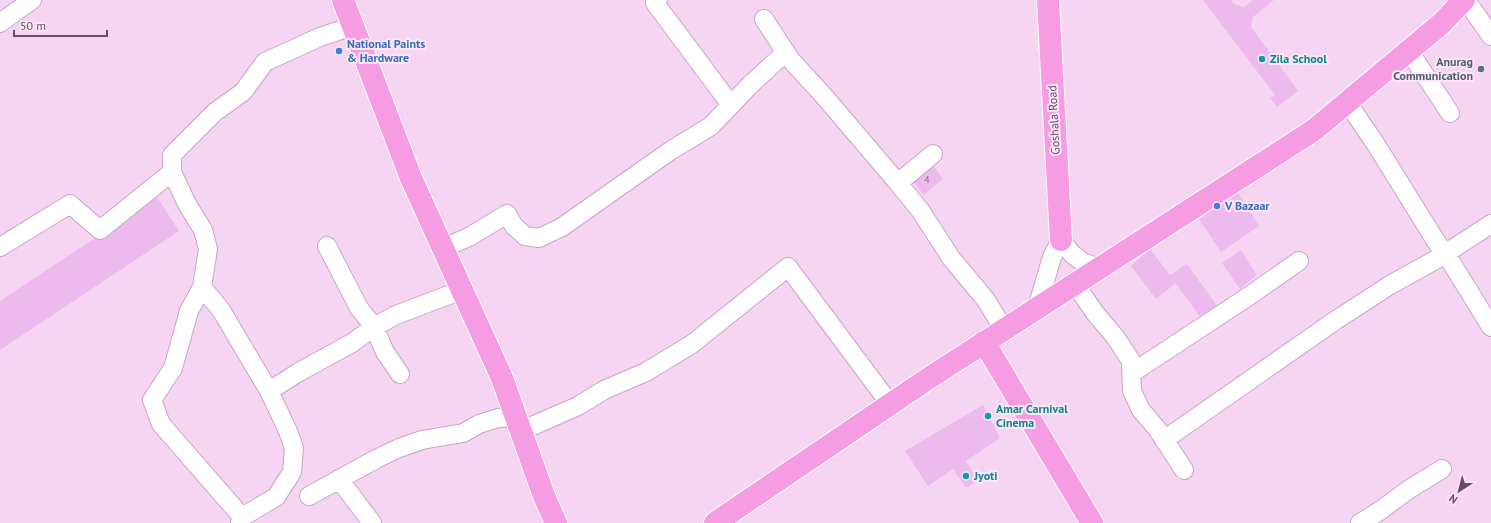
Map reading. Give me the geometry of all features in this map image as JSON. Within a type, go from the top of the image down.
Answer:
[{"type":"main road","name":"Goshala Road","points":[[1048,0],[1061,240]]},
{"type":"main road","points":[[715,523],[984,342],[1314,130],[1442,23],[1465,0]]},
{"type":"main road","points":[[345,1],[352,26],[411,178],[502,378],[544,496],[556,523]]},
{"type":"main road","points":[[984,342],[1092,523]]},
{"type":"street","points":[[0,23],[32,0]]},
{"type":"street","points":[[1465,0],[1491,36]]},
{"type":"street","points":[[654,1],[731,104]]},
{"type":"street","points":[[764,19],[790,59],[852,128],[920,210],[951,258],[986,300],[1004,330]]},
{"type":"street","points":[[202,286],[221,310],[269,391],[288,430],[294,448],[292,472],[276,497],[241,520],[161,424],[152,400],[173,368],[189,311],[202,286],[208,249],[203,230],[187,204],[172,172],[172,155],[215,112],[243,92],[264,62],[320,37],[352,26]]},
{"type":"street","points":[[1409,51],[1450,113]]},
{"type":"street","points":[[443,248],[469,237],[507,214],[514,226],[525,236],[539,238],[562,227],[670,151],[711,126],[750,85],[786,52]]},
{"type":"street","points":[[1347,102],[1375,143],[1491,327]]},
{"type":"street","points":[[898,183],[933,154]]},
{"type":"street","points":[[0,247],[70,204],[100,230],[172,172]]},
{"type":"street","points":[[1164,440],[1336,320],[1390,285],[1446,254],[1491,224]]},
{"type":"street","points":[[1037,308],[1052,257],[1061,240],[1072,254],[1084,263],[1101,268]]},
{"type":"street","points":[[328,246],[359,308],[374,327],[385,352],[400,374]]},
{"type":"street","points":[[1132,373],[1246,298],[1299,261]]},
{"type":"street","points":[[309,496],[399,448],[422,440],[463,433],[479,424],[498,418],[518,424],[578,406],[604,390],[646,372],[685,348],[788,267],[890,404]]},
{"type":"street","points":[[1075,284],[1095,313],[1116,338],[1131,361],[1132,391],[1141,410],[1164,440],[1184,470]]},
{"type":"street","points":[[269,391],[299,372],[352,343],[374,327],[396,315],[462,290]]},
{"type":"street","points":[[1360,523],[1442,469]]},
{"type":"street","points":[[339,479],[372,523]]},
{"type":"shaded area","points":[[0,0],[1491,0],[1491,523],[0,523]]},
{"type":"building","name":"Zila School","points":[[1203,0],[1231,0],[1234,4],[1244,7],[1253,0],[1274,0],[1253,17],[1251,27],[1298,91],[1277,107],[1270,98],[1275,95]]},
{"type":"building","points":[[931,162],[943,179],[924,195],[911,179]]},
{"type":"building","points":[[1237,191],[1259,226],[1221,252],[1199,219]]},
{"type":"building","points":[[157,197],[179,231],[0,350],[0,301]]},
{"type":"building","points":[[1150,249],[1170,275],[1187,264],[1217,306],[1201,318],[1170,276],[1175,284],[1156,299],[1131,266]]},
{"type":"building","points":[[1241,250],[1257,275],[1240,289],[1222,263]]},
{"type":"building","points":[[983,405],[1000,438],[966,461],[977,480],[966,488],[953,469],[928,486],[905,451]]},
{"type":"place","name":"National Paints & Hardware","points":[[339,51]]},
{"type":"place","name":"Zila School","points":[[1262,59]]},
{"type":"place","name":"Anurag Communication","points":[[1481,69]]},
{"type":"place","name":"V Bazaar","points":[[1217,206]]},
{"type":"place","name":"Amar Carnival Cinema","points":[[988,416]]},
{"type":"place","name":"Jyoti","points":[[966,476]]}]
